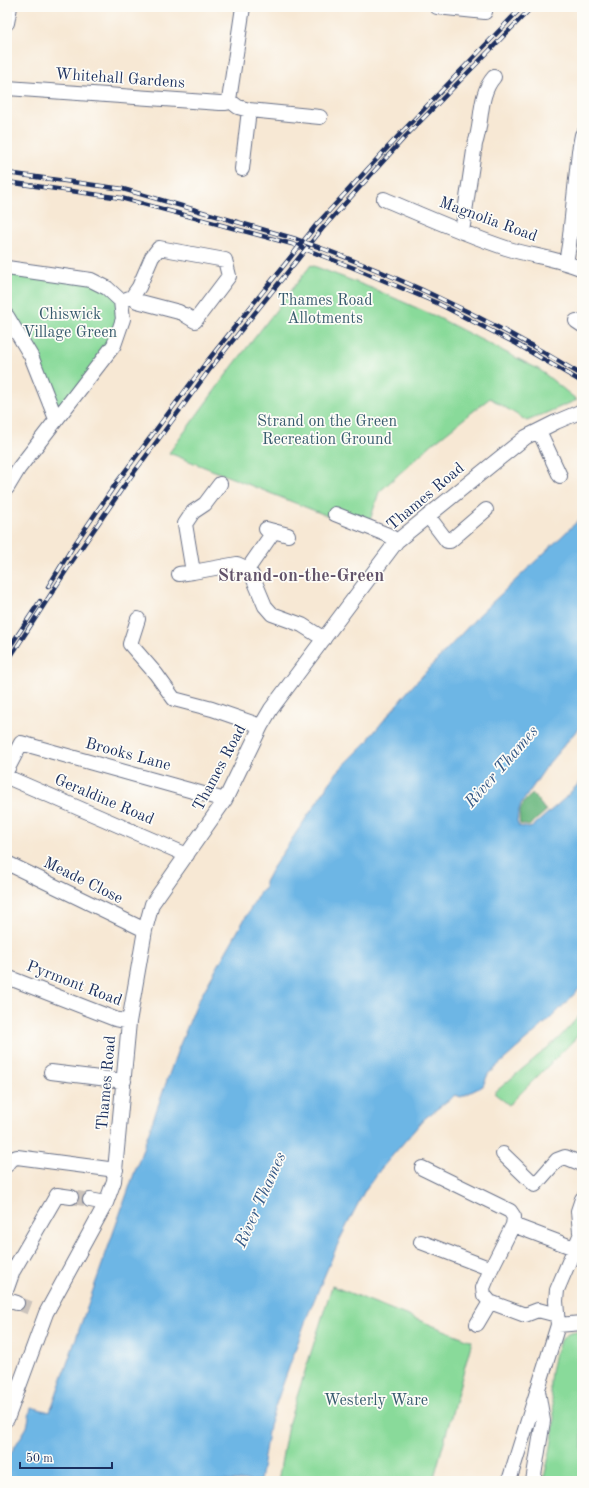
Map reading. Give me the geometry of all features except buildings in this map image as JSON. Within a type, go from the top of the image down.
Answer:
[{"type":"street","points":[[7,23],[10,7]]},
{"type":"street","points":[[244,7],[230,100],[238,108],[248,110],[320,117]]},
{"type":"street","points":[[437,7],[485,12]]},
{"type":"street","points":[[462,232],[475,144],[478,136],[484,96],[489,82],[494,77]]},
{"type":"street","name":"Whitehall Gardens","points":[[7,88],[220,103],[226,103],[230,100]]},
{"type":"street","points":[[242,168],[248,110]]},
{"type":"street","points":[[566,263],[569,250],[582,135]]},
{"type":"street","name":"Magnolia Road","points":[[384,199],[462,232],[513,250],[566,263],[582,269]]},
{"type":"street","points":[[7,268],[91,280],[126,299],[182,313],[195,321],[229,276],[225,260],[159,248],[152,257],[139,287],[126,299],[123,319],[114,345],[19,468],[7,488]]},
{"type":"street","points":[[7,316],[31,356],[56,419]]},
{"type":"street","name":"Thames Road","points":[[7,1419],[12,1390],[41,1312],[55,1295],[106,1203],[113,1186],[116,1170],[129,1022],[145,930],[152,904],[225,800],[261,726],[271,709],[397,541],[516,444],[567,417],[582,411]]},
{"type":"street","points":[[539,431],[560,476]]},
{"type":"street","points":[[220,484],[205,504],[193,512],[185,524],[186,573],[237,564],[252,575],[265,606],[272,614],[302,625],[324,639]]},
{"type":"street","points":[[428,516],[447,541],[450,541],[486,510]]},
{"type":"street","points":[[335,514],[388,535],[397,541]]},
{"type":"street","points":[[247,570],[270,530],[288,535]]},
{"type":"street","points":[[138,619],[130,644],[156,674],[174,698],[261,726]]},
{"type":"street","points":[[7,770],[14,750]]},
{"type":"street","name":"Brooks Lane","points":[[14,750],[225,800]]},
{"type":"street","name":"Geraldine Road","points":[[7,777],[187,855]]},
{"type":"street","name":"Meade Close","points":[[7,863],[145,930]]},
{"type":"street","name":"Pyrmont Road","points":[[7,977],[115,1019],[129,1022]]},
{"type":"street","points":[[50,1072],[124,1081]]},
{"type":"street","points":[[503,1154],[535,1185],[557,1160],[565,1157],[582,1164]]},
{"type":"street","points":[[7,1165],[12,1159],[17,1158],[116,1170]]},
{"type":"street","points":[[422,1168],[510,1211],[514,1217],[513,1225],[483,1288],[484,1295],[490,1302],[525,1315],[538,1310],[557,1320],[582,1323]]},
{"type":"street","points":[[7,1288],[13,1271],[57,1195],[71,1197]]},
{"type":"street","points":[[509,1481],[557,1320],[557,1290],[581,1231],[578,1211],[582,1199]]},
{"type":"street","points":[[90,1200],[106,1203]]},
{"type":"street","points":[[513,1225],[574,1248]]},
{"type":"street","points":[[421,1242],[491,1269]]},
{"type":"street","points":[[477,1324],[490,1302]]},
{"type":"street","points":[[533,1481],[543,1421],[538,1386]]},
{"type":"green space","name":"Strand on the Green Recreation Ground","points":[[311,265],[374,289],[435,316],[540,370],[577,400],[527,421],[490,398],[432,444],[379,492],[368,527],[343,522],[169,453],[232,367]]},
{"type":"green space","name":"Chiswick Village Green","points":[[7,269],[88,276],[125,298],[116,346],[58,420],[7,311]]},
{"type":"green space","points":[[533,794],[546,811],[529,826],[520,824],[520,811],[526,800]]},
{"type":"green space","points":[[580,1015],[582,1016],[582,1029],[575,1039],[509,1105],[494,1093],[559,1038]]},
{"type":"green space","name":"Westerly Ware","points":[[332,1286],[472,1341],[433,1481],[278,1481],[288,1425]]},
{"type":"green space","points":[[582,1331],[582,1481],[543,1481],[550,1451],[554,1417],[550,1392],[553,1360],[561,1340],[565,1336]]},
{"type":"water","name":"River Thames","points":[[582,517],[582,724],[549,763],[521,804],[517,821],[519,826],[529,828],[532,827],[564,799],[582,780],[582,986],[552,1017],[488,1074],[483,1086],[461,1097],[455,1095],[424,1119],[380,1170],[365,1190],[340,1239],[307,1317],[269,1426],[260,1481],[7,1481],[7,1459],[27,1427],[31,1407],[50,1412],[177,1052],[197,1003],[257,897],[260,892],[265,889],[265,882],[272,869],[337,772],[368,741],[408,691],[479,615]]},
{"type":"tunnel","points":[[71,1197],[90,1200]]},
{"type":"tunnel","points":[[17,1303],[35,1310]]},
{"type":"railway","points":[[48,587],[72,548],[117,482],[205,364],[317,224],[401,133],[522,7]]},
{"type":"railway","points":[[7,662],[71,563],[124,486],[210,369],[322,229],[405,137],[532,7]]},
{"type":"railway","points":[[7,173],[123,189],[296,239],[370,267],[443,300],[513,335],[582,375]]},
{"type":"railway","points":[[7,182],[121,198],[292,244],[437,303],[517,344],[582,382]]},
{"type":"railway","points":[[7,651],[40,601]]},
{"type":"district","name":"Strand-on-the-Green","points":[[301,576]]},
{"type":"park label","name":"Thames Road Allotments","points":[[325,310]]}]
